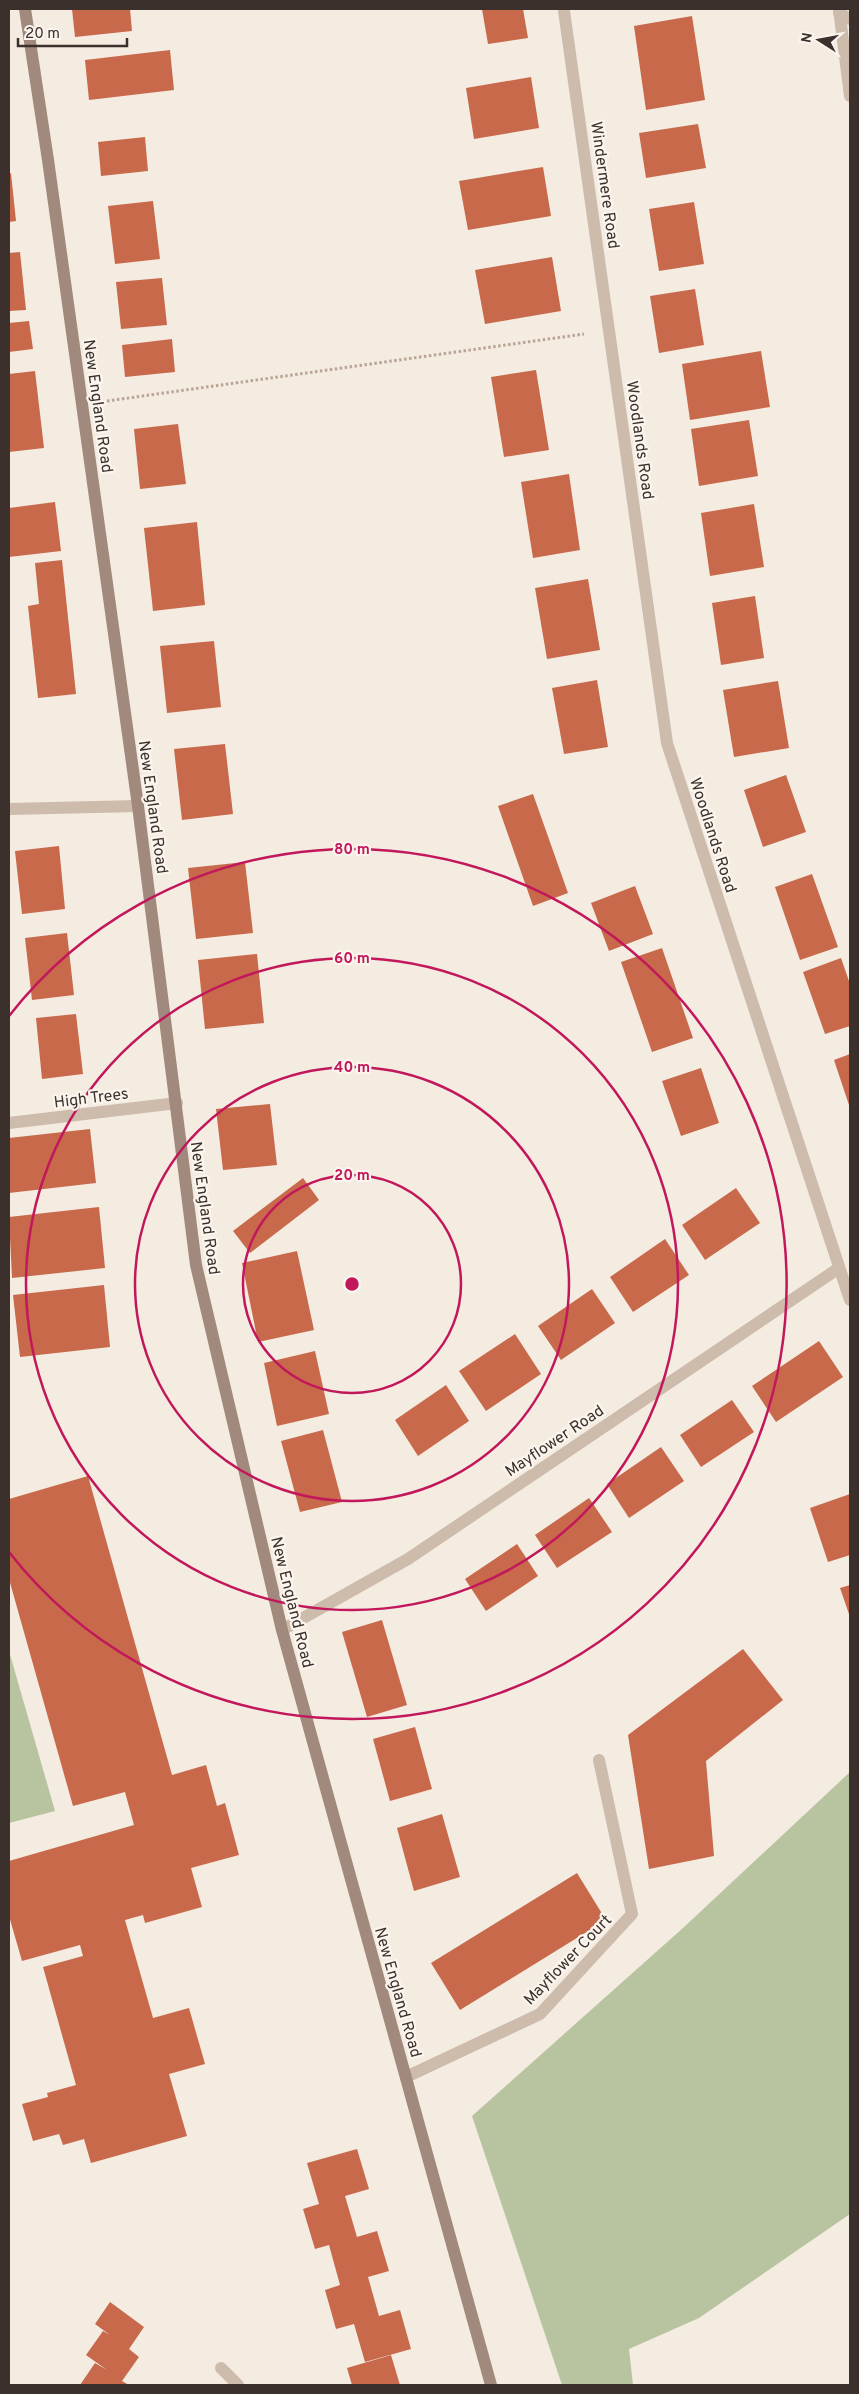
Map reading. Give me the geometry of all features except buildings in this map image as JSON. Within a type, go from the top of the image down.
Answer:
[{"type":"street","name":"New England Road","points":[[25,9],[138,806],[196,1265],[282,1630],[491,2385]]},
{"type":"street","name":"Windermere Road","points":[[564,11],[614,364]]},
{"type":"street","points":[[843,14],[850,96]]},
{"type":"street","name":"Woodlands Road","points":[[614,364],[667,742],[850,1300]]},
{"type":"street","points":[[9,809],[138,806]]},
{"type":"street","name":"High Trees","points":[[9,1123],[177,1103]]},
{"type":"street","name":"Mayflower Road","points":[[282,1630],[408,1559],[839,1268]]},
{"type":"street","name":"Mayflower Court","points":[[406,2077],[540,2014],[632,1914],[599,1760]]},
{"type":"street","points":[[221,2368],[238,2385]]},
{"type":"path","points":[[82,405],[610,330]]},
{"type":"green space","points":[[9,1651],[55,1811],[9,1823]]},
{"type":"green space","points":[[850,1772],[850,2214],[699,2318],[629,2349],[633,2385],[562,2385],[472,2116],[683,1928]]}]
